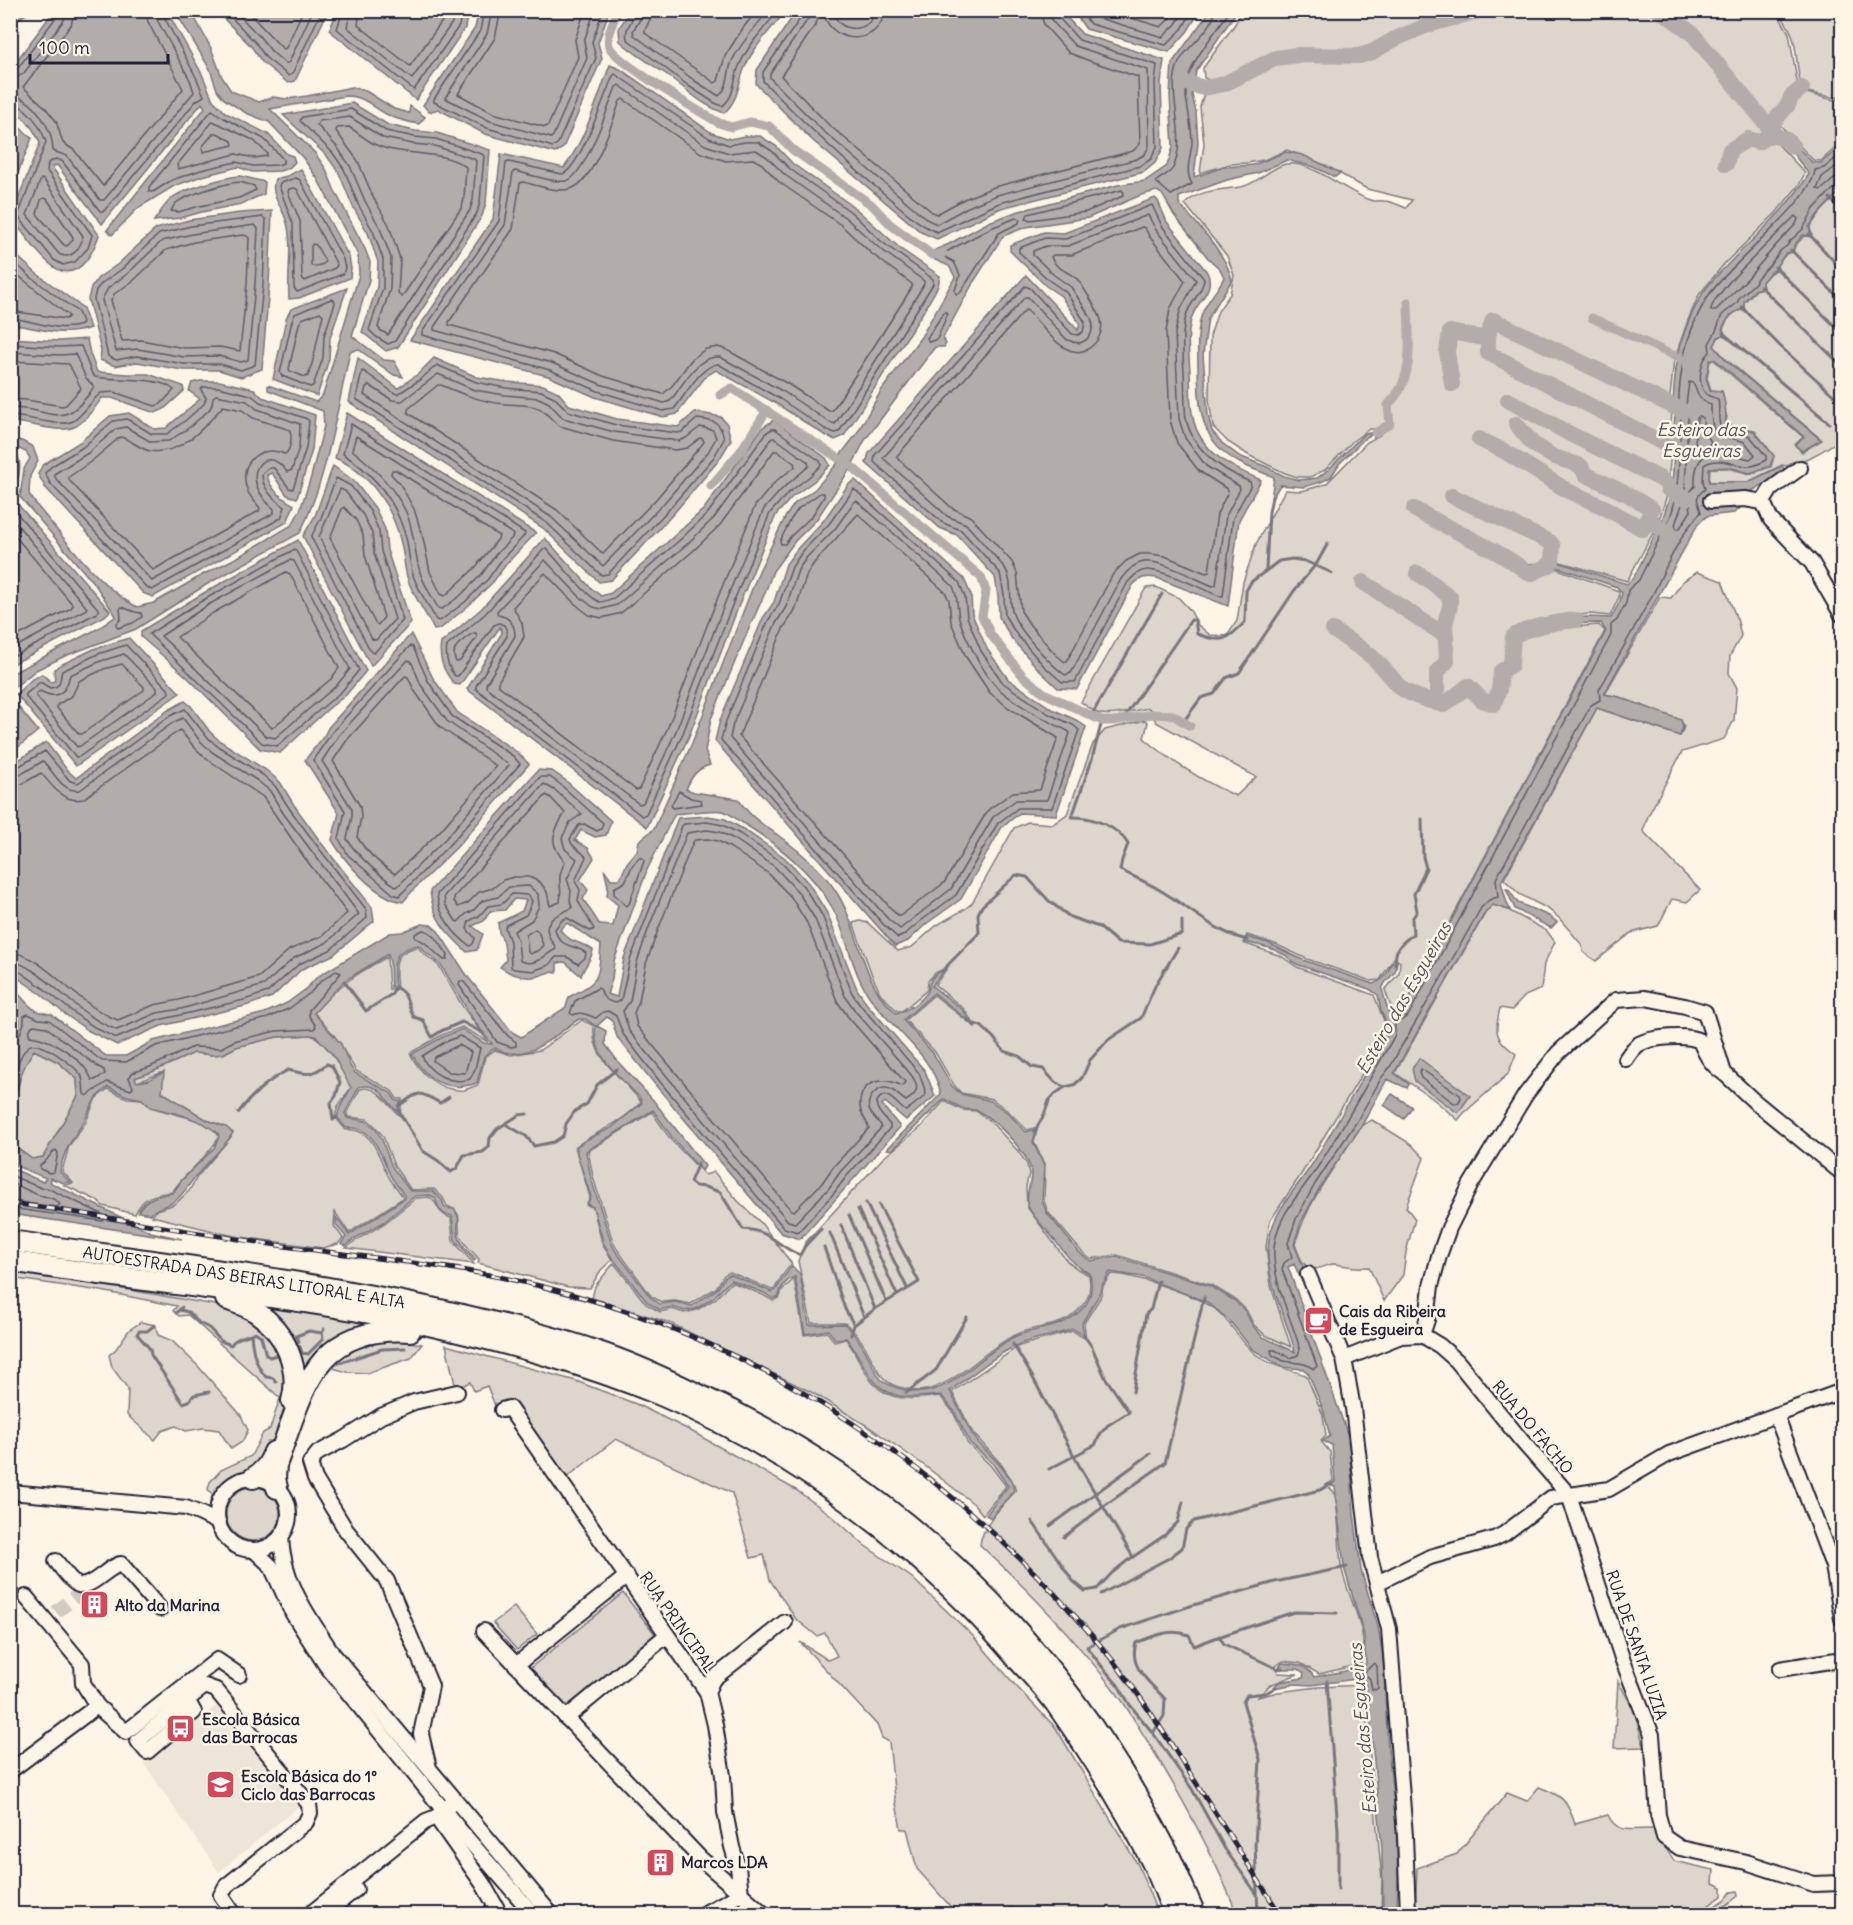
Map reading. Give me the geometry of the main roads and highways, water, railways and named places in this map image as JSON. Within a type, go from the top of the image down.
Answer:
[{"type":"highway","name":"AUTOESTRADA DAS BEIRAS LITORAL E ALTA","points":[[10,1241],[312,1284],[415,1303],[524,1330],[596,1351],[670,1381],[738,1413],[811,1455],[878,1501],[947,1558],[1007,1618],[1067,1692],[1122,1771],[1170,1857],[1195,1914]]},
{"type":"highway","name":"AUTOESTRADA DAS BEIRAS LITORAL E ALTA","points":[[10,1261],[310,1303],[411,1321],[523,1349],[590,1369],[663,1396],[732,1429],[801,1469],[866,1514],[933,1571],[986,1623],[1054,1702],[1106,1780],[1153,1864],[1174,1914]]},
{"type":"highway","points":[[186,1286],[243,1305],[255,1312],[278,1333],[292,1361],[295,1385],[289,1413],[270,1464],[253,1478]]},
{"type":"highway","points":[[277,1488],[276,1465],[309,1381],[324,1358],[347,1341],[367,1333],[390,1330],[453,1332]]},
{"type":"water","points":[[338,10],[468,11],[465,28],[416,100],[329,30]]},
{"type":"water","points":[[16,11],[31,11],[18,19],[11,30],[11,17]]},
{"type":"water","points":[[54,11],[167,11],[202,74],[213,100],[226,113],[268,134],[287,154],[293,156],[295,162],[289,168],[280,171],[252,172],[238,167],[174,186],[138,208],[112,235],[107,230],[205,108],[202,103],[102,224],[57,165],[52,167],[99,235],[94,248],[76,270],[69,272],[56,268],[34,247],[11,217],[40,143],[28,123],[11,107],[11,68]]},
{"type":"water","points":[[175,11],[191,11],[231,91],[259,102],[273,97],[287,99],[352,87],[366,91],[394,109],[409,113],[410,106],[425,117],[419,124],[402,120],[352,96],[270,109],[314,152],[326,169],[370,262],[369,280],[352,336],[384,360],[394,361],[403,377],[394,375],[358,349],[350,352],[318,489],[300,533],[209,583],[136,629],[65,656],[36,670],[11,690],[11,674],[99,628],[116,616],[96,586],[20,497],[24,469],[30,458],[26,452],[11,445],[11,439],[22,441],[33,447],[38,461],[30,476],[29,494],[38,507],[97,576],[137,607],[154,603],[292,525],[300,510],[311,477],[324,426],[323,411],[268,390],[268,385],[316,402],[323,395],[359,275],[358,255],[317,178],[303,158],[269,122],[246,113],[224,99],[217,90],[210,69]]},
{"type":"water","points":[[216,11],[328,11],[295,81],[288,83],[262,62],[251,46]]},
{"type":"water","points":[[479,11],[609,11],[598,43],[602,58],[563,148],[555,153],[485,134],[438,109],[429,112],[423,105],[475,28]]},
{"type":"water","points":[[630,11],[786,11],[753,52],[745,67],[736,97],[724,113],[701,101],[620,41],[619,28]]},
{"type":"water","points":[[799,11],[843,11],[851,15],[874,11],[1061,11],[1082,34],[1164,60],[1161,83],[1163,148],[1155,163],[1144,172],[1001,208],[937,239],[921,232],[812,140],[756,84],[757,70],[791,19]]},
{"type":"water","points":[[1073,11],[1200,11],[1187,32],[1169,52],[1086,29]]},
{"type":"water","name":"Esteiro das Esgueiras","points":[[1210,11],[1237,11],[1196,71],[1192,95],[1196,112],[1198,143],[1194,177],[1224,167],[1253,165],[1286,152],[1303,155],[1340,173],[1335,177],[1314,167],[1287,160],[1258,173],[1227,180],[1179,197],[1179,204],[1217,249],[1232,280],[1208,318],[1203,355],[1208,415],[1212,431],[1222,443],[1239,456],[1284,476],[1299,480],[1317,478],[1364,434],[1376,432],[1365,438],[1339,464],[1331,477],[1304,487],[1280,485],[1271,500],[1274,477],[1240,463],[1216,445],[1209,434],[1201,410],[1198,382],[1198,336],[1203,312],[1224,277],[1220,269],[1208,258],[1174,215],[1162,194],[1157,191],[1141,195],[1088,218],[1026,227],[1003,236],[973,283],[943,338],[946,344],[944,347],[935,347],[865,440],[850,469],[816,520],[795,541],[773,571],[711,719],[705,751],[710,765],[695,774],[686,789],[738,799],[752,816],[817,867],[842,902],[866,967],[878,992],[896,1013],[909,1008],[922,998],[928,991],[933,977],[945,969],[932,986],[963,1010],[971,1023],[934,993],[903,1020],[933,1053],[952,1086],[961,1094],[991,1101],[1008,1113],[1026,1132],[1036,1129],[1033,1142],[1044,1166],[1042,1201],[1047,1213],[1079,1252],[1090,1261],[1117,1257],[1210,1286],[1235,1301],[1263,1337],[1295,1352],[1271,1276],[1268,1250],[1273,1224],[1316,1158],[1390,1031],[1381,1011],[1378,995],[1369,989],[1296,964],[1285,955],[1270,948],[1244,942],[1247,937],[1268,943],[1303,960],[1373,984],[1385,976],[1392,962],[1397,962],[1395,972],[1382,989],[1388,1011],[1393,1018],[1402,1013],[1606,631],[1601,623],[1554,624],[1557,619],[1611,618],[1620,601],[1622,593],[1617,587],[1554,566],[1550,566],[1543,572],[1530,574],[1527,567],[1541,568],[1550,561],[1549,538],[1555,545],[1554,561],[1627,584],[1634,577],[1655,534],[1647,520],[1661,523],[1672,490],[1674,449],[1661,442],[1673,442],[1675,413],[1662,402],[1673,402],[1680,346],[1689,319],[1710,284],[1783,208],[1809,174],[1776,136],[1778,127],[1812,162],[1821,163],[1842,145],[1842,189],[1809,227],[1811,236],[1803,235],[1794,245],[1793,252],[1786,253],[1777,265],[1777,269],[1770,272],[1762,282],[1762,288],[1756,289],[1744,301],[1744,309],[1728,319],[1722,329],[1725,334],[1718,337],[1714,346],[1727,361],[1821,440],[1802,451],[1795,445],[1804,437],[1723,366],[1714,359],[1710,360],[1706,378],[1710,390],[1722,392],[1725,424],[1754,431],[1774,456],[1770,466],[1750,473],[1728,467],[1709,468],[1709,482],[1748,482],[1782,466],[1787,472],[1748,493],[1703,497],[1704,504],[1744,505],[1734,513],[1707,516],[1698,524],[1604,694],[1619,697],[1681,720],[1683,727],[1680,736],[1597,708],[1501,882],[1510,910],[1493,905],[1486,911],[1394,1073],[1409,1084],[1407,1088],[1387,1079],[1362,1125],[1320,1187],[1301,1222],[1294,1244],[1308,1279],[1302,1282],[1294,1264],[1288,1267],[1351,1444],[1354,1514],[1361,1570],[1378,1627],[1383,1656],[1388,1749],[1396,1823],[1397,1914],[1383,1914],[1382,1849],[1365,1682],[1356,1679],[1273,1688],[1279,1682],[1303,1678],[1304,1673],[1298,1669],[1278,1669],[1282,1663],[1304,1667],[1314,1677],[1366,1664],[1364,1635],[1344,1567],[1335,1487],[1329,1485],[1335,1482],[1332,1445],[1323,1441],[1330,1436],[1323,1409],[1308,1373],[1303,1369],[1282,1367],[1252,1349],[1229,1320],[1207,1302],[1142,1277],[1110,1272],[1082,1323],[1084,1335],[1073,1329],[1020,1344],[993,1359],[950,1391],[972,1434],[1011,1480],[1014,1490],[991,1518],[986,1515],[1008,1486],[992,1463],[970,1443],[954,1411],[941,1395],[910,1397],[883,1390],[869,1374],[846,1338],[835,1339],[828,1330],[805,1334],[795,1277],[787,1282],[779,1296],[773,1299],[731,1280],[713,1298],[696,1309],[684,1311],[672,1307],[660,1310],[647,1302],[604,1244],[593,1207],[587,1204],[591,1197],[577,1154],[577,1146],[611,1128],[642,1103],[603,1057],[595,1037],[596,1026],[585,1019],[579,1019],[550,1040],[529,1051],[507,1053],[495,1048],[484,1056],[477,1083],[456,1086],[438,1082],[424,1071],[412,1054],[462,1029],[484,1043],[492,1044],[474,1021],[441,965],[419,945],[403,950],[396,959],[394,964],[395,987],[391,987],[388,954],[344,981],[314,1013],[341,1044],[355,1073],[391,1093],[396,1101],[400,1101],[399,1113],[378,1090],[367,1086],[359,1087],[345,1113],[347,1118],[366,1121],[374,1127],[381,1137],[392,1167],[410,1191],[433,1191],[442,1200],[445,1208],[454,1209],[458,1219],[459,1238],[476,1259],[474,1261],[455,1240],[452,1216],[444,1214],[439,1209],[435,1198],[430,1195],[415,1196],[384,1222],[346,1246],[341,1244],[346,1237],[336,1225],[336,1217],[349,1235],[405,1198],[371,1137],[356,1128],[346,1128],[337,1117],[351,1088],[333,1055],[316,1036],[310,1035],[277,1037],[236,1047],[223,1054],[194,1053],[135,1078],[137,1082],[149,1080],[164,1072],[162,1092],[233,1133],[178,1198],[151,1214],[138,1212],[148,1200],[173,1193],[182,1180],[214,1148],[219,1137],[218,1133],[203,1123],[150,1107],[142,1099],[127,1096],[108,1087],[95,1099],[64,1157],[60,1172],[70,1182],[64,1183],[50,1178],[51,1183],[151,1232],[182,1239],[11,1214],[11,1168],[43,1182],[46,1178],[11,1164],[11,1144],[32,1159],[43,1157],[78,1096],[77,1079],[58,1062],[34,1050],[23,1070],[11,1107],[11,1041],[19,1020],[11,1006],[11,985],[32,1008],[51,1014],[106,1056],[126,1056],[153,1041],[265,1013],[287,1003],[306,989],[317,977],[390,933],[402,932],[422,924],[431,925],[438,931],[468,977],[512,1032],[521,1037],[566,1007],[569,997],[587,987],[596,978],[598,972],[601,945],[567,923],[560,930],[572,940],[593,950],[581,976],[565,962],[557,963],[557,973],[549,972],[533,977],[520,976],[500,967],[506,960],[498,923],[522,911],[526,900],[514,899],[505,910],[490,911],[484,921],[472,926],[483,934],[477,950],[467,952],[442,925],[434,910],[430,891],[538,770],[552,771],[611,821],[606,835],[595,837],[581,830],[575,840],[588,848],[594,858],[580,880],[588,890],[583,899],[600,925],[613,926],[618,905],[607,896],[608,886],[604,869],[611,879],[620,879],[627,863],[637,851],[639,841],[654,829],[692,743],[759,571],[786,516],[795,503],[815,489],[837,464],[838,458],[856,435],[881,391],[921,337],[955,277],[949,266],[935,260],[930,252],[989,222],[1016,212],[1118,185],[1145,181],[1167,166],[1173,147],[1170,95],[1172,63]],"holes":[[[726,812],[756,831],[793,859],[814,881],[832,907],[857,974],[869,996],[920,1054],[936,1079],[941,1094],[887,1149],[892,1150],[944,1099],[962,1108],[976,1110],[985,1115],[1019,1148],[1031,1174],[1027,1198],[1030,1210],[1072,1261],[1090,1274],[1091,1293],[1083,1308],[1073,1317],[1060,1324],[1016,1336],[952,1382],[924,1392],[909,1391],[892,1386],[881,1379],[861,1344],[845,1324],[809,1325],[800,1274],[792,1266],[776,1290],[772,1292],[730,1274],[725,1277],[717,1289],[692,1306],[675,1302],[660,1304],[650,1297],[615,1250],[591,1178],[586,1151],[653,1110],[673,1139],[702,1171],[705,1166],[605,1044],[606,1031],[597,1026],[607,1017],[612,1020],[617,1037],[657,1087],[781,1233],[800,1239],[900,1127],[882,1105],[885,1102],[906,1120],[935,1096],[925,1071],[866,1003],[857,989],[827,913],[809,884],[784,857],[725,819],[708,816],[678,818],[624,958],[617,997],[607,994],[614,961],[647,870],[672,819],[675,814]]]},
{"type":"water","points":[[610,65],[620,69],[712,133],[730,139],[760,136],[776,146],[793,164],[854,207],[902,250],[940,276],[938,286],[923,312],[844,436],[835,440],[823,434],[777,404],[716,370],[706,376],[677,414],[663,417],[595,397],[548,376],[410,340],[493,219],[501,154],[564,168],[585,131]]},
{"type":"water","points":[[352,103],[388,125],[437,133],[490,150],[486,203],[482,216],[398,347],[386,351],[362,332],[377,287],[378,262],[368,233],[353,207],[339,173],[327,156],[283,115]]},
{"type":"water","points":[[11,120],[32,138],[11,190]]},
{"type":"water","points":[[301,169],[349,257],[351,268],[350,278],[299,298],[289,299],[289,232],[275,196],[274,185],[275,179]]},
{"type":"water","points":[[240,176],[265,182],[264,194],[241,204],[180,218],[154,221],[172,198],[205,184]]},
{"type":"water","points":[[1155,198],[1167,222],[1207,272],[1209,278],[1208,290],[1194,311],[1189,330],[1191,407],[1197,430],[1202,440],[1219,457],[1261,480],[1239,520],[1228,606],[1157,578],[1141,579],[1133,585],[1077,689],[1058,688],[1012,639],[999,617],[995,577],[957,535],[940,528],[866,463],[869,453],[1026,275],[1078,330],[1080,324],[1061,296],[1046,286],[1010,251],[1010,245],[1044,232],[1064,233]]},
{"type":"water","points":[[272,211],[262,369],[241,377],[219,370],[183,370],[137,362],[115,366],[100,360],[101,350],[88,299],[91,288],[98,278],[118,264],[156,229],[189,220]]},
{"type":"water","points":[[10,255],[19,258],[83,308],[90,328],[60,332],[11,324]]},
{"type":"water","points":[[347,288],[330,338],[329,359],[317,396],[273,379],[286,319],[291,309]]},
{"type":"water","points":[[11,338],[59,341],[87,339],[97,372],[148,374],[183,386],[184,391],[164,409],[155,413],[112,398],[102,398],[83,421],[69,428],[53,429],[11,422]]},
{"type":"water","points":[[358,358],[398,388],[418,374],[434,358],[477,377],[543,385],[558,392],[569,405],[617,419],[678,427],[695,412],[721,417],[727,424],[731,440],[719,460],[674,513],[611,580],[599,582],[543,528],[349,402]]},
{"type":"water","points":[[219,381],[254,389],[262,397],[315,415],[312,450],[297,498],[287,495],[272,473],[267,475],[274,489],[294,505],[287,522],[153,597],[143,593],[45,487],[38,474],[42,466],[80,442],[110,416],[129,413],[154,429],[166,428],[200,399],[189,391],[192,383]]},
{"type":"water","points":[[347,413],[536,533],[507,563],[493,582],[440,629],[434,630],[411,586],[397,530],[386,504],[359,472],[335,458]]},
{"type":"water","points":[[774,420],[826,458],[830,465],[814,481],[792,497],[776,515],[689,736],[647,827],[467,689],[502,633],[500,627],[460,685],[454,684],[445,670],[440,655],[441,643],[481,609],[545,538],[590,587],[601,596],[611,593],[704,509],[763,427]]},
{"type":"water","points":[[11,451],[16,453],[20,464],[15,501],[110,611],[105,616],[11,665]]},
{"type":"water","points":[[333,466],[354,481],[375,508],[385,529],[387,550],[411,623],[371,666],[303,536],[315,516]]},
{"type":"water","points":[[855,480],[964,579],[971,595],[972,614],[987,649],[1008,679],[1052,709],[1086,727],[1056,815],[1020,813],[1002,827],[961,899],[926,924],[908,941],[895,946],[715,741],[720,720],[763,618],[774,602],[786,564],[824,520],[848,485]]},
{"type":"water","points":[[298,540],[366,671],[346,695],[280,753],[260,749],[186,676],[141,637],[141,631]]},
{"type":"water","points":[[411,634],[433,678],[457,712],[517,752],[529,764],[457,847],[403,902],[382,894],[372,887],[353,869],[338,849],[332,840],[339,813],[305,760],[328,728]]},
{"type":"water","points":[[129,638],[180,693],[76,766],[16,694],[32,679],[42,674],[51,682],[55,681],[54,670],[58,666],[96,648]]},
{"type":"water","points":[[10,698],[38,731],[11,753]]},
{"type":"water","points":[[185,701],[220,741],[266,770],[280,782],[322,844],[372,907],[374,921],[333,955],[302,969],[272,997],[245,1006],[161,1026],[117,1045],[89,1031],[11,973],[11,765],[46,742],[76,778],[167,711]]},
{"type":"water","points":[[1506,889],[1518,903],[1549,916],[1557,922],[1551,928],[1515,909]]},
{"type":"water","points":[[1419,1058],[1470,1096],[1458,1113],[1415,1081],[1412,1069]]},
{"type":"water","points":[[1392,1094],[1412,1107],[1404,1119],[1384,1105]]},
{"type":"waterway","points":[[618,10],[608,42],[614,53],[626,63],[719,123],[731,127],[750,122],[769,126],[793,150],[872,205],[891,225],[932,255],[943,253]]},
{"type":"waterway","points":[[1183,82],[1204,88],[1224,84],[1276,58],[1298,55],[1359,56],[1428,25],[1481,10]]},
{"type":"waterway","points":[[1660,10],[1692,33],[1776,136],[1787,140],[1793,147]]},
{"type":"waterway","points":[[1726,164],[1730,150],[1748,139],[1758,142],[1768,136],[1769,127],[1788,105],[1791,97],[1802,88]]},
{"type":"waterway","points":[[1830,198],[1842,213]]},
{"type":"waterway","points":[[1809,234],[1842,270]]},
{"type":"waterway","points":[[1791,250],[1842,301]]},
{"type":"waterway","points":[[1775,267],[1842,333]]},
{"type":"waterway","points":[[1760,286],[1842,366]]},
{"type":"waterway","points":[[1375,433],[1390,424],[1388,405],[1397,394],[1407,370],[1408,302]]},
{"type":"waterway","points":[[1742,307],[1780,346],[1842,403]]},
{"type":"waterway","points":[[1592,318],[1688,362]]},
{"type":"waterway","name":"Esteiro das Esgueiras","points":[[1488,339],[1493,320],[1683,411]]},
{"type":"waterway","name":"Esteiro das Esgueiras","points":[[1452,384],[1447,352],[1450,332],[1488,339],[1488,353],[1661,442],[1683,449]]},
{"type":"waterway","points":[[1723,333],[1829,423]]},
{"type":"waterway","points":[[720,395],[732,388],[838,458]]},
{"type":"waterway","points":[[1508,400],[1661,479],[1668,485],[1668,489],[1686,498]]},
{"type":"waterway","points":[[711,486],[740,452],[767,410]]},
{"type":"waterway","points":[[1516,424],[1533,444],[1552,456],[1581,466],[1585,474],[1652,509],[1647,520],[1666,531]]},
{"type":"waterway","points":[[1479,439],[1504,451],[1568,491],[1604,507],[1643,529],[1647,520]]},
{"type":"waterway","points":[[852,467],[981,577],[986,591],[982,616],[991,635],[1023,676],[1044,693],[1102,721],[1151,714],[1173,715],[1190,726]]},
{"type":"waterway","points":[[1452,496],[1550,542],[1553,546],[1552,561]]},
{"type":"waterway","points":[[1266,569],[1272,497]]},
{"type":"waterway","points":[[1414,509],[1488,547],[1530,574],[1550,565]]},
{"type":"waterway","points":[[1183,722],[1201,698],[1214,694],[1226,678],[1239,673],[1294,591],[1317,563],[1328,543]]},
{"type":"waterway","points":[[1123,719],[1191,620],[1195,620],[1197,634],[1213,639],[1228,637],[1245,622],[1246,591],[1251,582],[1279,561],[1292,559],[1305,561],[1332,573]]},
{"type":"waterway","points":[[1417,573],[1450,597],[1445,624],[1447,661],[1437,672],[1437,703]]},
{"type":"waterway","points":[[1363,582],[1446,636]]},
{"type":"waterway","points":[[1091,716],[1162,594]]},
{"type":"waterway","points":[[1333,630],[1372,657],[1401,688],[1412,694],[1444,705],[1468,686],[1482,700],[1494,704],[1499,690],[1501,671],[1511,665],[1513,637],[1534,627],[1576,620]]},
{"type":"waterway","points":[[1102,721],[1072,817],[1088,818],[1104,824],[1124,838],[1128,844],[1120,870],[1158,889],[1223,931],[1247,940]]},
{"type":"waterway","points":[[1395,965],[1398,948],[1413,934],[1412,919],[1417,911],[1414,894],[1426,868],[1423,857],[1422,819]]},
{"type":"waterway","points":[[942,971],[979,933],[978,914],[982,906],[1016,875],[1027,877],[1049,901],[1070,917],[1099,927],[1118,943],[1150,944],[1182,934],[1182,921]]},
{"type":"waterway","points":[[1034,1132],[1049,1101],[1055,1094],[1065,1087],[1074,1085],[1082,1078],[1090,1060],[1108,1040],[1141,1018],[1156,984],[1178,948]]},
{"type":"waterway","points":[[344,981],[366,1011],[392,994],[395,987],[400,990],[414,1017],[423,1020],[432,1037],[462,1022],[483,1033]]},
{"type":"waterway","points":[[968,1020],[981,1026],[1004,1051],[1019,1056],[1032,1067],[1043,1069],[1055,1082],[1065,1087]]},
{"type":"waterway","points":[[238,1113],[261,1088],[288,1070],[309,1073],[327,1064],[332,1066],[340,1082],[336,1096],[331,1103],[333,1120],[337,1117]]},
{"type":"waterway","points":[[507,1125],[526,1136],[534,1146],[554,1142],[563,1136],[566,1124],[575,1111],[587,1104],[597,1085],[617,1069]]},
{"type":"waterway","points":[[398,1106],[419,1094],[440,1103],[449,1097]]},
{"type":"waterway","points":[[398,1110],[423,1151],[451,1172],[457,1168],[464,1155],[483,1152],[489,1147],[490,1138],[497,1129],[519,1115],[527,1114]]},
{"type":"waterway","points":[[698,1163],[690,1182],[695,1186],[720,1192],[743,1229],[768,1236],[800,1255],[821,1229]]},
{"type":"waterway","points":[[866,1203],[907,1288]]},
{"type":"waterway","points":[[851,1335],[854,1325],[919,1282],[879,1205]]},
{"type":"waterway","points":[[858,1209],[897,1295]]},
{"type":"waterway","points":[[849,1215],[886,1301]]},
{"type":"waterway","points":[[841,1225],[875,1309]]},
{"type":"waterway","points":[[830,1233],[864,1317]]},
{"type":"waterway","points":[[824,1247],[845,1309],[854,1325]]},
{"type":"waterway","points":[[1133,1392],[1146,1314],[1151,1309],[1158,1281]]},
{"type":"waterway","points":[[1064,1537],[1165,1463],[1204,1297]]},
{"type":"waterway","points":[[176,1313],[182,1307]]},
{"type":"waterway","points":[[180,1310],[188,1312],[199,1323],[209,1328],[221,1341],[231,1345],[237,1339],[251,1334],[253,1351],[259,1367],[266,1377],[273,1378],[276,1382]]},
{"type":"waterway","points":[[906,1393],[936,1370],[967,1317]]},
{"type":"waterway","points":[[155,1325],[137,1334],[150,1349],[151,1355],[183,1403],[189,1401],[194,1395],[209,1392]]},
{"type":"waterway","points":[[322,1333],[309,1331],[296,1336],[299,1341],[296,1344],[302,1353],[308,1354],[323,1339],[324,1329]]},
{"type":"waterway","points":[[251,1334],[255,1332],[261,1336],[266,1355],[270,1357],[276,1355]]},
{"type":"waterway","points":[[1049,1469],[1095,1445],[1108,1425],[1129,1412],[1105,1377],[1092,1347],[1083,1334]]},
{"type":"waterway","points":[[1013,1344],[1081,1469],[1133,1557]]},
{"type":"waterway","points":[[333,1365],[382,1349],[405,1348]]},
{"type":"waterway","points":[[1050,1526],[1150,1454]]},
{"type":"waterway","points":[[1101,1594],[1169,1558],[1182,1548],[1186,1529],[1194,1521],[1320,1490],[1332,1485]]},
{"type":"waterway","points":[[1032,1521],[1073,1581],[1085,1591],[1097,1589],[1127,1561],[1165,1535],[1178,1522],[1183,1502]]},
{"type":"waterway","points":[[1153,1733],[1087,1647],[1120,1629],[1190,1606],[1275,1582],[1347,1567]]},
{"type":"waterway","points":[[1256,1893],[1225,1849],[1192,1789],[1153,1733],[1164,1716],[1165,1699],[1138,1667],[1134,1652],[1136,1643],[1176,1632],[1189,1635],[1194,1646],[1294,1612],[1337,1613]]},
{"type":"waterway","points":[[1219,1636],[1224,1644],[1278,1669],[1282,1668]]},
{"type":"waterway","points":[[1327,1681],[1338,1830],[1338,1889]]},
{"type":"waterway","points":[[1258,1914],[1255,1845],[1260,1759],[1243,1702],[1247,1695],[1266,1693],[1276,1687]]},
{"type":"tunnel","points":[[56,1612],[79,1594]]},
{"type":"railway","points":[[10,1203],[277,1245],[445,1267],[511,1279],[625,1311],[703,1342],[778,1379],[850,1422],[919,1470],[983,1524],[1044,1582],[1100,1645],[1132,1686],[1280,1914]]},
{"type":"place","name":"Cais da Ribeira de Esgueira","points":[[1318,1320]]},
{"type":"place","name":"Alto da Marina","points":[[94,1605]]},
{"type":"place","name":"Escola Básica das Barrocas","points":[[181,1728]]},
{"type":"place","name":"Escola Básica do 1º Ciclo das Barrocas","points":[[220,1785]]},
{"type":"place","name":"Marcos LDA","points":[[660,1862]]}]
